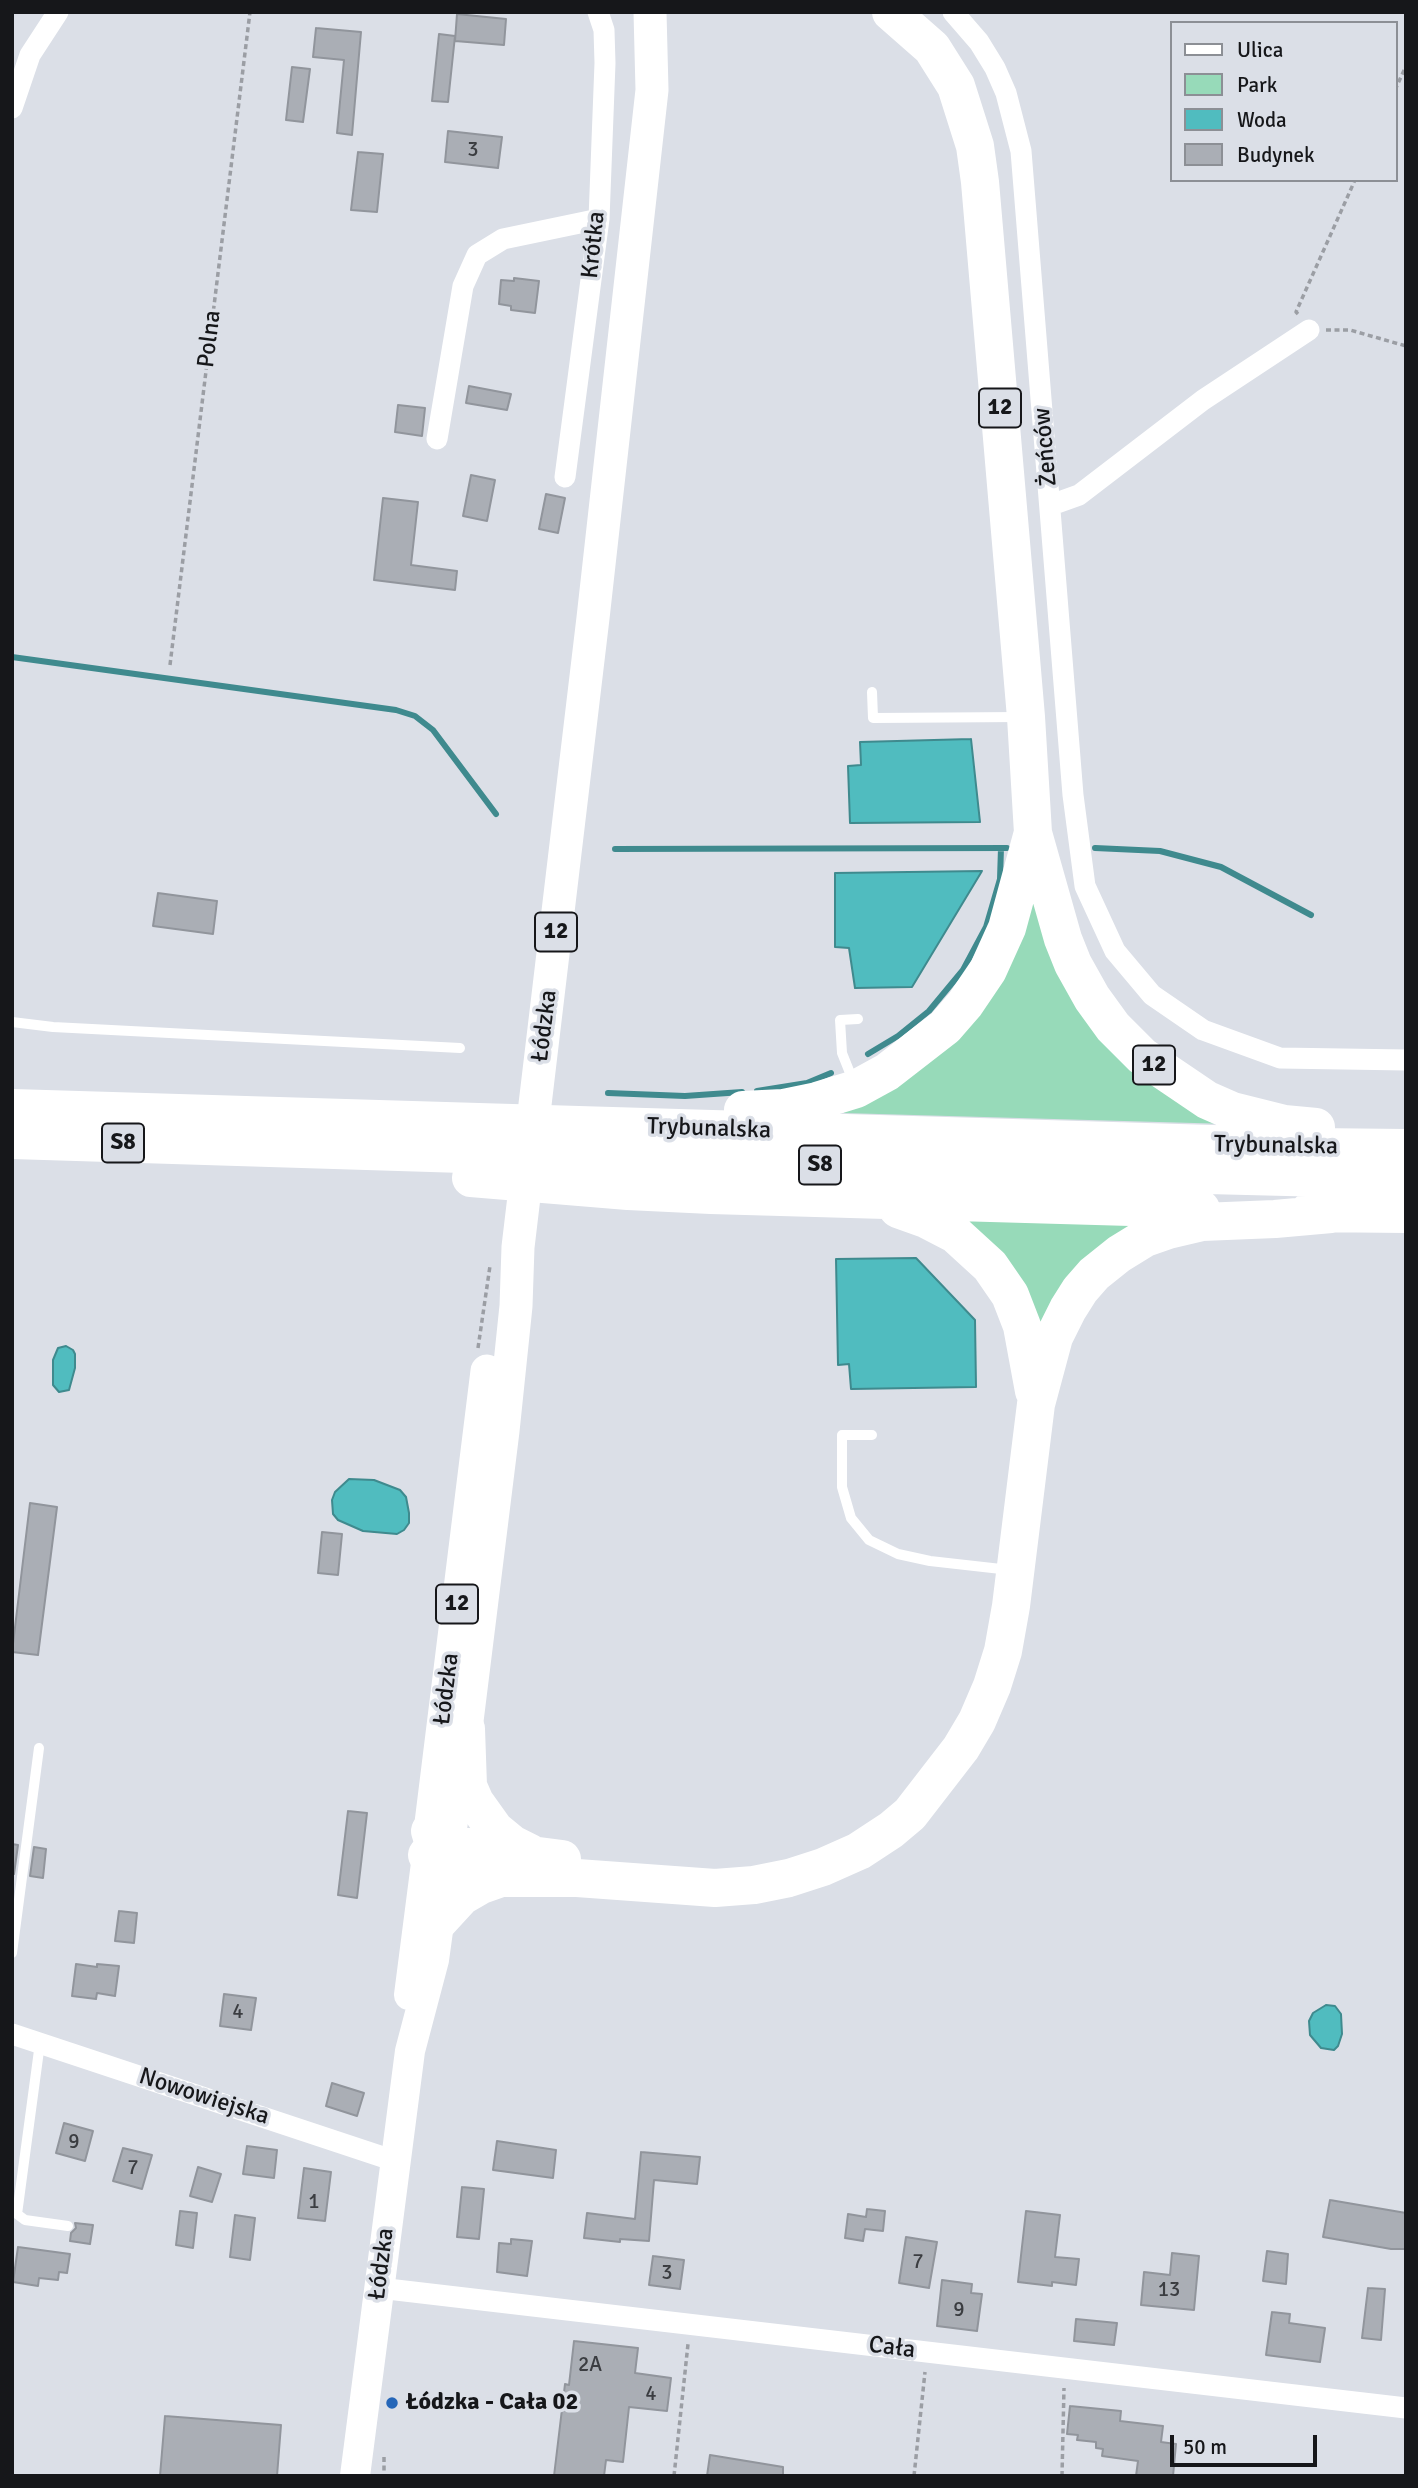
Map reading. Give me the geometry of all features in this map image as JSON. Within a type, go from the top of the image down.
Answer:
[{"type":"highway","name":"12","points":[[891,12],[916,32],[943,64],[956,86],[975,146],[983,210],[1026,717],[1033,833],[1054,911],[1073,964],[1092,998],[1113,1027],[1142,1056],[1207,1100],[1233,1111],[1284,1124],[1370,1133],[1406,1140]]},
{"type":"highway","points":[[556,1125],[783,1108],[817,1101],[856,1088],[887,1072],[945,1027],[965,1004],[988,970],[1007,928],[1033,833]]},
{"type":"highway","name":"Trybunalska","points":[[12,1108],[1298,1147],[1406,1147]]},
{"type":"highway","name":"Trybunalska","points":[[12,1140],[1406,1180]]},
{"type":"highway","points":[[234,1147],[340,1167],[628,1191],[1331,1214],[1406,1214]]},
{"type":"highway","points":[[846,1198],[897,1209],[926,1219],[955,1234],[983,1258],[1004,1285],[1023,1326],[1036,1404]]},
{"type":"highway","name":"12","points":[[437,1849],[471,1875],[498,1879],[577,1878],[715,1888],[777,1881],[823,1867],[859,1851],[910,1814],[961,1748],[986,1701],[1005,1641],[1036,1404],[1051,1347],[1068,1309],[1086,1282],[1127,1248],[1157,1233],[1190,1223],[1331,1214]]},
{"type":"highway","name":"12","points":[[466,1728],[468,1786],[479,1810],[500,1835],[518,1848],[535,1855],[581,1862],[714,1874],[739,1870],[785,1858],[840,1838],[880,1819],[927,1790]]},
{"type":"highway","points":[[437,1849],[469,1847],[535,1855]]},
{"type":"highway","points":[[439,1921],[467,1892],[498,1879]]},
{"type":"main road","name":"12","points":[[650,12],[652,90]]},
{"type":"main road","name":"12","points":[[652,90],[673,12]]},
{"type":"main road","name":"Łódzka","points":[[410,2052],[409,2004],[437,1849],[466,1728],[503,1431],[516,1306],[518,1247],[652,90]]},
{"type":"main road","name":"Łódzka","points":[[355,2476],[410,2052],[434,1960],[439,1921],[437,1849],[486,1377],[502,1291],[518,1247]]},
{"type":"street","points":[[12,108],[30,55],[58,12]]},
{"type":"street","name":"Krótka","points":[[565,477],[598,219],[605,63],[604,30],[598,12]]},
{"type":"street","name":"Żeńców","points":[[953,12],[979,42],[995,68],[1010,106],[1021,151],[1051,505],[1079,495],[1203,400],[1309,330]]},
{"type":"street","points":[[438,439],[463,286],[477,255],[503,239],[598,219]]},
{"type":"street","points":[[1051,505],[1073,795],[1085,886],[1115,951],[1152,995],[1203,1030],[1280,1058],[1406,1060]]},
{"type":"street","name":"Nowowiejska","points":[[12,2034],[395,2161]]},
{"type":"street","name":"Cała","points":[[379,2288],[1406,2407]]},
{"type":"lane","points":[[872,692],[873,718],[1026,717]]},
{"type":"lane","points":[[856,1088],[842,1054],[840,1020],[858,1019]]},
{"type":"lane","points":[[12,1023],[79,1029],[460,1048]]},
{"type":"lane","points":[[872,1435],[842,1435],[842,1487],[851,1518],[869,1540],[898,1554],[930,1562],[1016,1571]]},
{"type":"lane","points":[[12,1953],[39,1748]]},
{"type":"lane","points":[[40,2043],[18,2214],[25,2220],[68,2226]]},
{"type":"path","name":"Polna","points":[[170,665],[250,12]]},
{"type":"path","points":[[1397,86],[1406,66]]},
{"type":"path","points":[[1354,182],[1296,312],[1309,330],[1350,330],[1406,346]]},
{"type":"path","points":[[674,2476],[690,2325]]},
{"type":"path","points":[[914,2476],[927,2352]]},
{"type":"path","points":[[1062,2476],[1065,2368]]},
{"type":"green space","points":[[1036,887],[1058,968],[1229,1124],[844,1113],[841,1107],[889,1081]]},
{"type":"green space","points":[[949,1214],[1139,1220],[1040,1343]]},
{"type":"water","points":[[971,739],[980,822],[850,823],[848,766],[861,765],[860,742]]},
{"type":"water","points":[[982,871],[912,987],[855,988],[849,948],[835,947],[835,873]]},
{"type":"water","points":[[916,1258],[975,1320],[976,1387],[851,1389],[849,1364],[838,1365],[836,1259]]},
{"type":"water","points":[[66,1346],[75,1354],[75,1368],[69,1390],[59,1392],[53,1385],[53,1360],[58,1348]]},
{"type":"water","points":[[349,1479],[374,1480],[400,1490],[406,1497],[409,1513],[409,1523],[404,1530],[397,1534],[363,1531],[338,1520],[333,1514],[332,1500],[335,1492]]},
{"type":"water","points":[[1326,2005],[1335,2006],[1341,2014],[1342,2034],[1334,2050],[1321,2048],[1310,2035],[1309,2021],[1313,2013]]},
{"type":"building","points":[[457,14],[506,19],[504,45],[455,41]]},
{"type":"building","points":[[316,28],[361,32],[352,135],[337,133],[344,60],[313,57]]},
{"type":"building","points":[[439,34],[455,36],[448,102],[432,101]]},
{"type":"building","points":[[292,67],[310,69],[303,122],[286,120]]},
{"type":"building","points":[[448,131],[502,137],[498,168],[445,162]]},
{"type":"building","points":[[358,152],[383,154],[377,212],[351,210]]},
{"type":"building","points":[[514,278],[539,281],[535,313],[511,310],[511,306],[499,304],[501,280],[514,281]]},
{"type":"building","points":[[469,386],[511,394],[507,410],[466,403]]},
{"type":"building","points":[[398,405],[425,408],[422,436],[395,432]]},
{"type":"building","points":[[471,475],[495,480],[487,521],[463,516]]},
{"type":"building","points":[[546,494],[565,498],[558,533],[539,529]]},
{"type":"building","points":[[383,498],[418,502],[411,565],[457,571],[455,590],[374,580]]},
{"type":"building","points":[[158,893],[217,901],[213,934],[153,926]]},
{"type":"building","points":[[30,1503],[57,1507],[38,1655],[12,1652]]},
{"type":"building","points":[[322,1532],[342,1534],[338,1575],[318,1573]]},
{"type":"building","points":[[348,1811],[367,1813],[357,1898],[338,1895]]},
{"type":"building","points":[[12,1844],[18,1845],[14,1874],[12,1874]]},
{"type":"building","points":[[34,1847],[46,1849],[43,1878],[30,1876]]},
{"type":"building","points":[[119,1911],[137,1913],[134,1943],[115,1941]]},
{"type":"building","points":[[76,1964],[119,1966],[115,1996],[97,1993],[96,1999],[72,1996]]},
{"type":"building","points":[[224,1994],[256,1998],[251,2030],[220,2026]]},
{"type":"building","points":[[332,2083],[364,2093],[357,2116],[326,2106]]},
{"type":"building","points":[[64,2123],[93,2131],[85,2161],[56,2153]]},
{"type":"building","points":[[497,2141],[556,2150],[553,2178],[493,2170]]},
{"type":"building","points":[[247,2146],[277,2150],[274,2178],[243,2174]]},
{"type":"building","points":[[123,2148],[152,2155],[142,2189],[113,2181]]},
{"type":"building","points":[[641,2152],[700,2157],[697,2184],[654,2180],[649,2241],[620,2239],[620,2242],[584,2238],[587,2213],[635,2219]]},
{"type":"building","points":[[198,2167],[221,2174],[212,2202],[190,2196]]},
{"type":"building","points":[[304,2168],[331,2172],[325,2221],[298,2218]]},
{"type":"building","points":[[462,2187],[484,2189],[479,2239],[457,2237]]},
{"type":"building","points":[[1330,2200],[1406,2213],[1406,2249],[1391,2249],[1323,2237]]},
{"type":"building","points":[[867,2209],[885,2211],[883,2231],[865,2229],[863,2241],[845,2238],[848,2214],[866,2217]]},
{"type":"building","points":[[180,2211],[197,2213],[193,2248],[176,2245]]},
{"type":"building","points":[[1026,2211],[1060,2215],[1055,2257],[1079,2259],[1076,2285],[1052,2282],[1052,2286],[1018,2282]]},
{"type":"building","points":[[235,2215],[255,2218],[250,2260],[230,2257]]},
{"type":"building","points":[[75,2223],[93,2225],[90,2244],[70,2241],[71,2233],[76,2228]]},
{"type":"building","points":[[906,2237],[937,2242],[929,2288],[899,2283]]},
{"type":"building","points":[[511,2239],[532,2241],[527,2276],[497,2272],[499,2243],[511,2244]]},
{"type":"building","points":[[18,2247],[70,2254],[67,2273],[59,2272],[58,2280],[39,2278],[38,2286],[13,2282]]},
{"type":"building","points":[[1267,2251],[1288,2254],[1286,2284],[1263,2281]]},
{"type":"building","points":[[1172,2253],[1199,2256],[1194,2310],[1141,2305],[1144,2272],[1170,2275]]},
{"type":"building","points":[[653,2256],[684,2260],[680,2289],[649,2285]]},
{"type":"building","points":[[942,2280],[972,2284],[971,2293],[982,2294],[977,2331],[937,2326]]},
{"type":"building","points":[[1368,2288],[1385,2289],[1381,2340],[1362,2338]]},
{"type":"building","points":[[1272,2312],[1290,2314],[1289,2323],[1325,2328],[1320,2362],[1266,2355]]},
{"type":"building","points":[[1076,2319],[1117,2323],[1114,2345],[1074,2341]]},
{"type":"building","points":[[574,2341],[638,2348],[635,2373],[671,2378],[667,2411],[629,2407],[623,2462],[606,2460],[604,2476],[554,2476],[565,2384],[569,2385]]},
{"type":"building","points":[[1070,2406],[1121,2411],[1120,2421],[1163,2426],[1161,2442],[1176,2444],[1173,2476],[1136,2476],[1138,2461],[1102,2456],[1103,2449],[1096,2448],[1096,2442],[1077,2440],[1078,2435],[1067,2434]]},
{"type":"building","points":[[165,2416],[281,2425],[277,2476],[160,2476]]},
{"type":"building","points":[[710,2455],[783,2467],[783,2476],[707,2476]]},
{"type":"waterway","points":[[12,657],[396,710],[415,716],[433,730],[496,814]]},
{"type":"waterway","points":[[868,1054],[898,1036],[929,1011],[963,970],[986,927],[1000,879],[1001,848]]},
{"type":"waterway","points":[[615,849],[1007,848]]},
{"type":"waterway","points":[[1095,848],[1160,851],[1221,867],[1311,915]]},
{"type":"waterway","points":[[757,1091],[807,1083],[831,1073]]},
{"type":"waterway","points":[[608,1093],[685,1096],[742,1092]]},
{"type":"place","name":"Łódzka - Cała 02","points":[[392,2403]]}]
